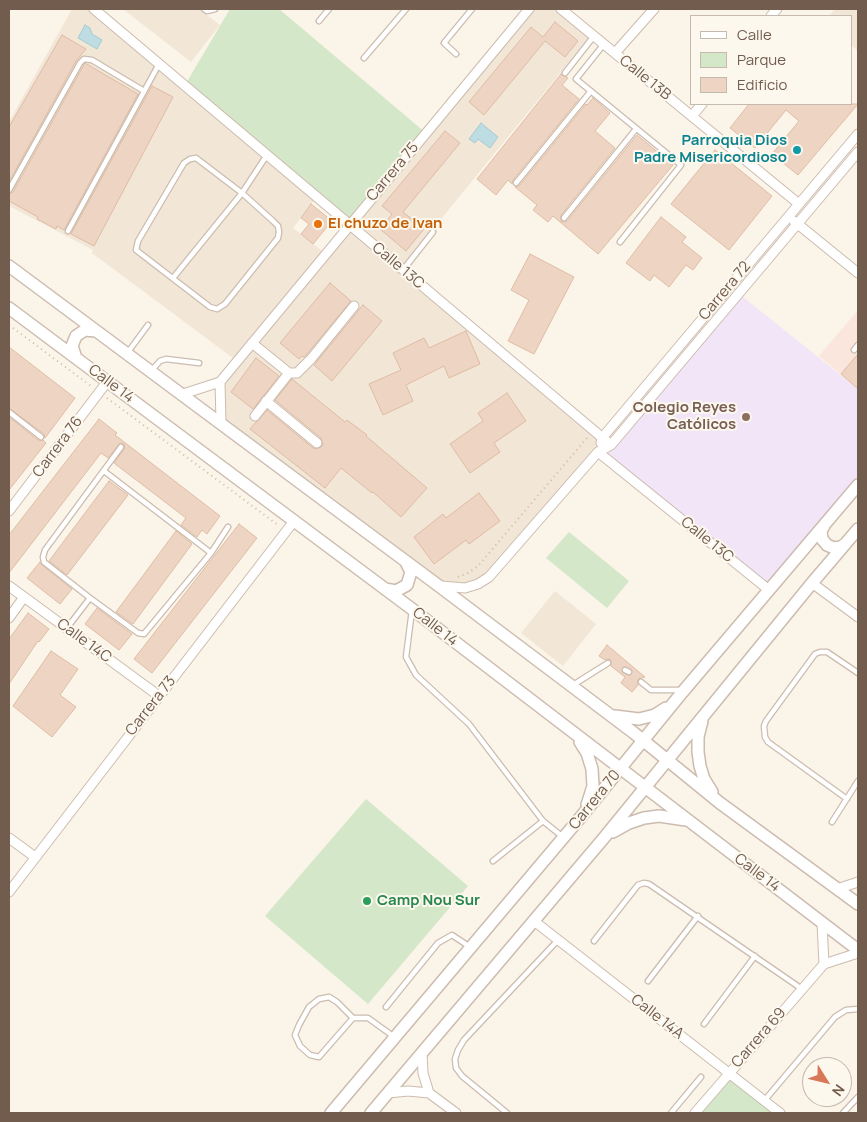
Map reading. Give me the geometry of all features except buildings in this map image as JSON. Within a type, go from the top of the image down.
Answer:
[{"type":"street","name":"Calle 13C","points":[[94,9],[610,445]]},
{"type":"street","name":"Carrera 75","points":[[220,382],[529,9]]},
{"type":"street","name":"Calle 13B","points":[[561,9],[798,204]]},
{"type":"street","points":[[615,53],[654,9]]},
{"type":"street","points":[[692,116],[701,105]]},
{"type":"street","name":"Carrera 72","points":[[598,452],[602,438],[858,134]]},
{"type":"street","name":"Carrera 72","points":[[439,586],[465,588],[478,584],[489,577],[598,452],[610,445],[858,152]]},
{"type":"street","points":[[789,215],[858,273]]},
{"type":"street","points":[[9,266],[221,422],[609,714],[720,803],[858,904]]},
{"type":"street","points":[[252,343],[289,372],[300,371],[354,306]]},
{"type":"street","name":"Calle 14","points":[[9,308],[412,609],[646,787],[858,952]]},
{"type":"street","points":[[79,360],[75,357],[72,346],[76,336],[84,330],[95,330],[100,333]]},
{"type":"street","points":[[255,416],[289,372]]},
{"type":"street","name":"Carrera 76","points":[[9,511],[107,382]]},
{"type":"street","points":[[182,394],[220,382],[221,422]]},
{"type":"street","points":[[266,401],[317,443]]},
{"type":"street","name":"Calle 13C","points":[[598,452],[769,590]]},
{"type":"street","name":"Carrera 70","points":[[330,1113],[564,838],[682,693],[858,485]]},
{"type":"street","name":"Carrera 73","points":[[9,892],[294,521]]},
{"type":"street","points":[[825,524],[821,531],[822,539],[827,545],[834,548],[841,547],[847,542]]},
{"type":"street","name":"Carrera 70","points":[[371,1113],[603,839],[858,528]]},
{"type":"street","points":[[383,588],[396,591],[407,584],[411,572],[405,561]]},
{"type":"street","points":[[812,583],[858,617]]},
{"type":"street","name":"Calle 14C","points":[[9,586],[159,696]]},
{"type":"street","points":[[9,618],[24,597]]},
{"type":"street","points":[[609,714],[631,719],[647,717],[662,711],[682,693]]},
{"type":"street","points":[[707,711],[701,723],[698,737],[698,752],[704,779],[720,803]]},
{"type":"street","points":[[565,727],[578,738],[587,753],[592,769],[593,786],[589,803],[580,818]]},
{"type":"street","points":[[603,839],[616,830],[644,818],[659,816],[688,820]]},
{"type":"street","points":[[9,838],[35,857]]},
{"type":"street","points":[[837,889],[858,882]]},
{"type":"street","name":"Calle 14A","points":[[534,921],[780,1113]]},
{"type":"street","points":[[822,923],[824,964],[858,952]]},
{"type":"street","name":"Carrera 69","points":[[695,1113],[824,964]]},
{"type":"street","points":[[422,1052],[423,1073],[429,1093]]},
{"type":"street","points":[[388,1093],[408,1091],[429,1093],[456,1113]]},
{"type":"lane","points":[[204,9],[207,11],[214,9]]},
{"type":"lane","points":[[320,21],[329,9]]},
{"type":"lane","points":[[364,58],[406,9]]},
{"type":"lane","points":[[456,54],[444,44],[472,9]]},
{"type":"lane","points":[[565,73],[594,36]]},
{"type":"lane","points":[[604,44],[576,79],[681,165],[620,242]]},
{"type":"lane","points":[[9,190],[84,59],[92,60],[144,91]]},
{"type":"lane","points":[[68,230],[159,64]]},
{"type":"lane","points":[[516,184],[590,91]]},
{"type":"lane","points":[[564,218],[636,129]]},
{"type":"lane","points":[[173,278],[242,193],[267,155]]},
{"type":"lane","points":[[196,158],[242,193],[278,226],[278,238],[225,304],[217,308],[210,307],[136,250],[138,241],[184,162],[196,158]]},
{"type":"lane","points":[[403,270],[433,232]]},
{"type":"lane","points":[[127,353],[148,325]]},
{"type":"lane","points":[[854,350],[858,344]]},
{"type":"lane","points":[[151,371],[166,359],[199,363]]},
{"type":"lane","points":[[9,412],[41,437]]},
{"type":"lane","points":[[121,446],[45,550],[42,557],[44,562],[90,598],[138,633],[144,634],[211,553],[228,527]]},
{"type":"lane","points":[[104,471],[211,553]]},
{"type":"lane","points":[[67,628],[90,598]]},
{"type":"lane","points":[[412,609],[406,656],[416,674],[469,724],[543,821],[564,838]]},
{"type":"lane","points":[[847,799],[768,742],[765,737],[764,726],[766,720],[815,654],[826,652],[858,673]]},
{"type":"lane","points":[[572,686],[608,664]]},
{"type":"lane","points":[[640,682],[651,690],[682,693]]},
{"type":"lane","points":[[832,822],[858,781]]},
{"type":"lane","points":[[494,861],[543,821]]},
{"type":"lane","points":[[594,941],[638,885],[644,883],[654,886],[802,989]]},
{"type":"lane","points":[[648,982],[698,916]]},
{"type":"lane","points":[[386,1006],[438,943],[452,934],[471,948]]},
{"type":"lane","points":[[507,1113],[462,1076],[456,1068],[455,1059],[464,1040],[558,940]]},
{"type":"lane","points":[[704,1024],[755,956]]},
{"type":"lane","points":[[353,1018],[318,1057],[310,1055],[300,1046],[295,1035],[309,1007],[319,999],[329,997],[337,1002],[353,1018],[368,1018],[395,1038]]},
{"type":"lane","points":[[764,1101],[835,1018],[846,1010],[858,1009]]},
{"type":"lane","points":[[670,1113],[701,1077]]},
{"type":"lane","points":[[843,1113],[858,1097]]},
{"type":"path","points":[[9,325],[286,530]]},
{"type":"path","points":[[454,577],[468,573],[478,566],[593,431]]},
{"type":"shaded area","points":[[72,9],[94,9],[317,197],[293,228],[326,254],[529,9],[561,9],[592,34],[401,268],[611,445],[598,452],[484,581],[445,587],[221,422],[220,382],[237,361],[92,253],[93,250],[9,206],[9,122]]},
{"type":"shaded area","points":[[123,9],[199,9],[220,25],[191,62]]},
{"type":"shaded area","points":[[835,9],[858,9],[858,51],[852,46],[852,15],[830,15]]},
{"type":"shaded area","name":"Colegio Reyes Católicos","points":[[738,293],[858,389],[858,485],[769,590],[598,452],[611,445]]},
{"type":"shaded area","points":[[858,310],[858,389],[819,356]]},
{"type":"shaded area","points":[[555,591],[596,624],[563,666],[521,633]]},
{"type":"green space","points":[[230,9],[279,9],[426,133],[350,225],[185,85]]},
{"type":"green space","points":[[569,532],[629,581],[607,608],[546,558]]},
{"type":"green space","name":"Camp Nou Sur","points":[[366,799],[468,886],[368,1004],[265,916]]},
{"type":"green space","points":[[728,1074],[780,1113],[695,1113]]},
{"type":"water","points":[[85,25],[90,28],[92,34],[102,40],[97,49],[78,38]]},
{"type":"water","points":[[481,123],[498,137],[490,148],[478,139],[475,143],[469,139]]},
{"type":"place","name":"Parroquia Dios Padre Misericordioso","points":[[797,150]]},
{"type":"place","name":"El chuzo de Ivan","points":[[318,224]]},
{"type":"place","name":"Colegio Reyes Católicos","points":[[746,417]]},
{"type":"place","name":"Camp Nou Sur","points":[[367,901]]}]
